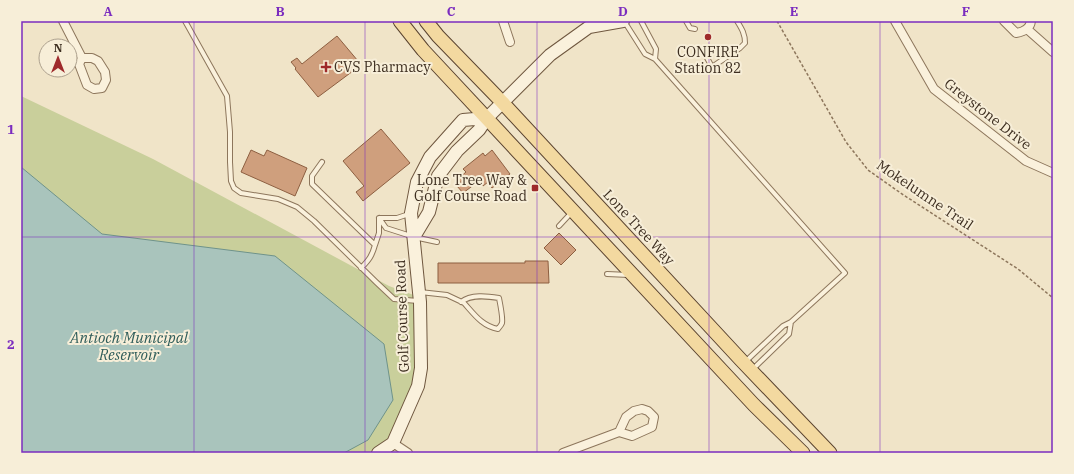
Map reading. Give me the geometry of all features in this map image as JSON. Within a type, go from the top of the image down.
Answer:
[{"type":"main road","points":[[400,21],[423,50],[754,405],[803,453]]},
{"type":"main road","name":"Lone Tree Way","points":[[426,21],[438,36],[502,102],[830,453]]},
{"type":"street","points":[[63,21],[82,58]]},
{"type":"street","points":[[503,21],[510,42]]},
{"type":"street","points":[[414,237],[429,212],[438,176],[457,151],[479,130],[487,118],[502,102],[550,55],[589,28],[624,21]]},
{"type":"street","name":"Greystone Drive","points":[[895,21],[934,89],[1026,161],[1053,173]]},
{"type":"street","points":[[1004,21],[1016,33],[1027,29],[1031,24],[1031,21]]},
{"type":"street","points":[[1027,29],[1053,52]]},
{"type":"street","name":"Golf Course Road","points":[[378,453],[393,442],[418,386],[421,368],[419,297],[411,213],[417,182],[430,157],[463,120],[487,118]]},
{"type":"street","points":[[563,453],[619,432]]},
{"type":"street","points":[[393,442],[408,453]]},
{"type":"lane","points":[[185,21],[227,96],[230,132],[231,181],[234,188],[241,193],[278,199],[297,207],[314,221],[394,299],[447,295],[461,302],[464,303],[480,321],[490,327],[498,329],[500,327],[502,323],[499,298],[479,297],[465,299],[461,302]]},
{"type":"lane","points":[[624,21],[645,54],[655,59],[845,273],[791,322],[783,326],[748,367]]},
{"type":"lane","points":[[640,21],[656,49],[655,59]]},
{"type":"lane","points":[[686,21],[690,28],[695,29]]},
{"type":"lane","points":[[708,51],[706,56],[711,68],[745,43],[744,32],[737,21]]},
{"type":"lane","points":[[688,33],[690,28]]},
{"type":"lane","points":[[700,55],[706,56]]},
{"type":"lane","points":[[322,162],[312,176],[312,184],[375,245]]},
{"type":"lane","points":[[559,226],[573,210]]},
{"type":"lane","points":[[379,218],[397,218],[411,213]]},
{"type":"lane","points":[[361,268],[372,255],[379,233],[379,218]]},
{"type":"lane","points":[[379,218],[386,228],[414,237],[437,242]]},
{"type":"lane","points":[[607,274],[634,276]]},
{"type":"lane","points":[[748,367],[789,334],[791,322]]},
{"type":"path","name":"Mokelumne Trail","points":[[777,21],[846,142],[868,170],[902,194],[1018,269],[1053,298]]},
{"type":"green space","name":"Antioch Municipal Reservoir","points":[[21,96],[153,159],[389,286],[419,297],[421,368],[393,443],[378,453],[21,453]]},
{"type":"water","name":"Antioch Municipal Reservoir","points":[[21,167],[102,234],[275,256],[384,344],[393,400],[368,440],[344,453],[21,453]]},
{"type":"building","name":"CVS Pharmacy","points":[[337,36],[358,61],[359,65],[318,97],[291,62],[297,58],[302,64]]},
{"type":"building","points":[[381,129],[410,163],[363,201],[356,192],[364,186],[343,161]]},
{"type":"building","points":[[251,150],[264,156],[267,150],[307,168],[295,196],[241,172]]},
{"type":"building","points":[[492,150],[510,174],[492,188],[488,182],[483,186],[479,181],[463,193],[457,186],[461,183],[458,179],[466,172],[463,169],[483,153],[485,156]]},
{"type":"building","points":[[559,233],[576,250],[561,265],[544,248]]},
{"type":"building","points":[[525,261],[548,261],[549,283],[438,283],[438,263],[525,263]]},
{"type":"place","name":"CONFIRE Station 82","points":[[708,37]]},
{"type":"place","name":"CVS Pharmacy","points":[[326,67]]},
{"type":"place","name":"Lone Tree Way & Golf Course Road","points":[[535,188]]}]
